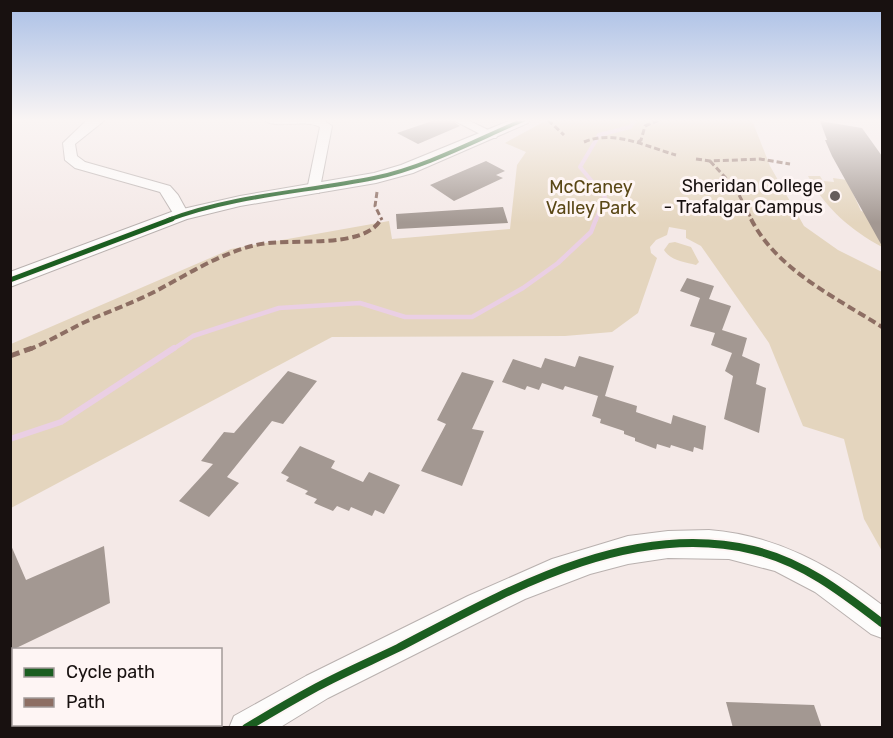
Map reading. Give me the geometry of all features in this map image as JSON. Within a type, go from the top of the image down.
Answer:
[{"type":"street","points":[[70,154],[80,165],[165,189],[171,195],[181,215]]},
{"type":"street","points":[[314,190],[321,154]]},
{"type":"street","points":[[10,280],[181,215],[240,201],[375,178],[408,169],[444,154]]},
{"type":"street","points":[[246,728],[317,687],[523,584],[582,561],[644,548],[682,543],[720,545],[761,551],[802,567],[844,592],[882,623]]},
{"type":"green space","name":"McCraney Valley Park","points":[[524,154],[765,154],[804,226],[838,250],[882,272],[882,551],[864,519],[844,439],[803,426],[769,343],[701,246],[686,238],[686,230],[669,227],[667,235],[656,240],[650,247],[651,253],[657,258],[638,313],[612,332],[565,336],[332,337],[11,508],[11,344],[231,249],[389,221],[392,239],[510,229],[517,165]]},
{"type":"green space","points":[[808,176],[820,176],[823,181],[834,182],[833,178],[847,180],[861,211],[865,212],[882,247],[840,217],[822,198]]},
{"type":"green space","points":[[675,242],[691,247],[699,262],[696,265],[683,262],[667,254],[664,250],[669,243]]},
{"type":"building","points":[[832,156],[882,156],[882,246]]},
{"type":"building","points":[[486,161],[505,171],[496,175],[503,178],[454,201],[430,185]]},
{"type":"building","points":[[503,207],[508,223],[397,229],[396,214]]},
{"type":"building","points":[[687,278],[714,286],[709,299],[731,306],[722,330],[747,338],[742,356],[760,364],[756,384],[766,388],[759,433],[724,419],[733,376],[725,371],[732,353],[711,345],[715,333],[690,326],[700,298],[680,291]]},
{"type":"building","points":[[579,356],[614,366],[605,396],[637,406],[636,412],[671,424],[673,415],[706,426],[703,450],[694,447],[693,452],[671,445],[670,448],[657,444],[656,449],[635,441],[635,438],[624,434],[624,431],[600,423],[601,419],[592,416],[598,396],[565,386],[563,390],[542,383],[539,390],[527,386],[525,390],[502,382],[513,359],[541,368],[545,358],[575,367]]},
{"type":"building","points":[[288,371],[317,381],[283,424],[272,421],[227,477],[239,483],[209,517],[179,501],[213,464],[201,461],[224,432],[234,433]]},
{"type":"building","points":[[462,372],[494,381],[472,429],[484,431],[462,486],[421,471],[446,424],[437,420]]},
{"type":"building","points":[[300,446],[335,461],[331,468],[363,482],[369,472],[400,485],[384,514],[375,510],[372,516],[351,507],[349,511],[337,506],[333,511],[314,503],[317,499],[305,494],[308,491],[286,481],[289,477],[281,473]]},
{"type":"building","points":[[10,543],[26,580],[104,546],[110,603],[12,648],[10,651]]},
{"type":"building","points":[[726,702],[814,705],[822,728],[733,728]]},
{"type":"waterway","points":[[587,154],[580,167],[605,197],[596,220]]},
{"type":"waterway","points":[[172,350],[193,336],[279,308],[360,303],[405,317],[472,317],[523,288],[558,263],[591,232],[596,219]]},
{"type":"waterway","points":[[10,439],[61,422],[174,348]]},
{"type":"marked path","points":[[696,159],[710,161],[760,159],[790,164]]},
{"type":"marked path","points":[[710,161],[736,189],[756,229],[791,269],[882,327]]},
{"type":"marked path","points":[[10,356],[47,342],[86,322],[128,305],[248,247],[273,242],[322,241],[353,237],[382,220],[375,206],[377,192]]},
{"type":"cycle path","points":[[10,280],[181,215],[240,201],[376,178],[407,169],[441,154]]},
{"type":"cycle path","points":[[246,728],[317,687],[515,589],[552,573],[628,550],[668,545],[709,544],[736,546],[762,552],[810,573],[840,591],[882,623]]},
{"type":"place","name":"Sheridan College - Trafalgar Campus","points":[[835,196]]}]
